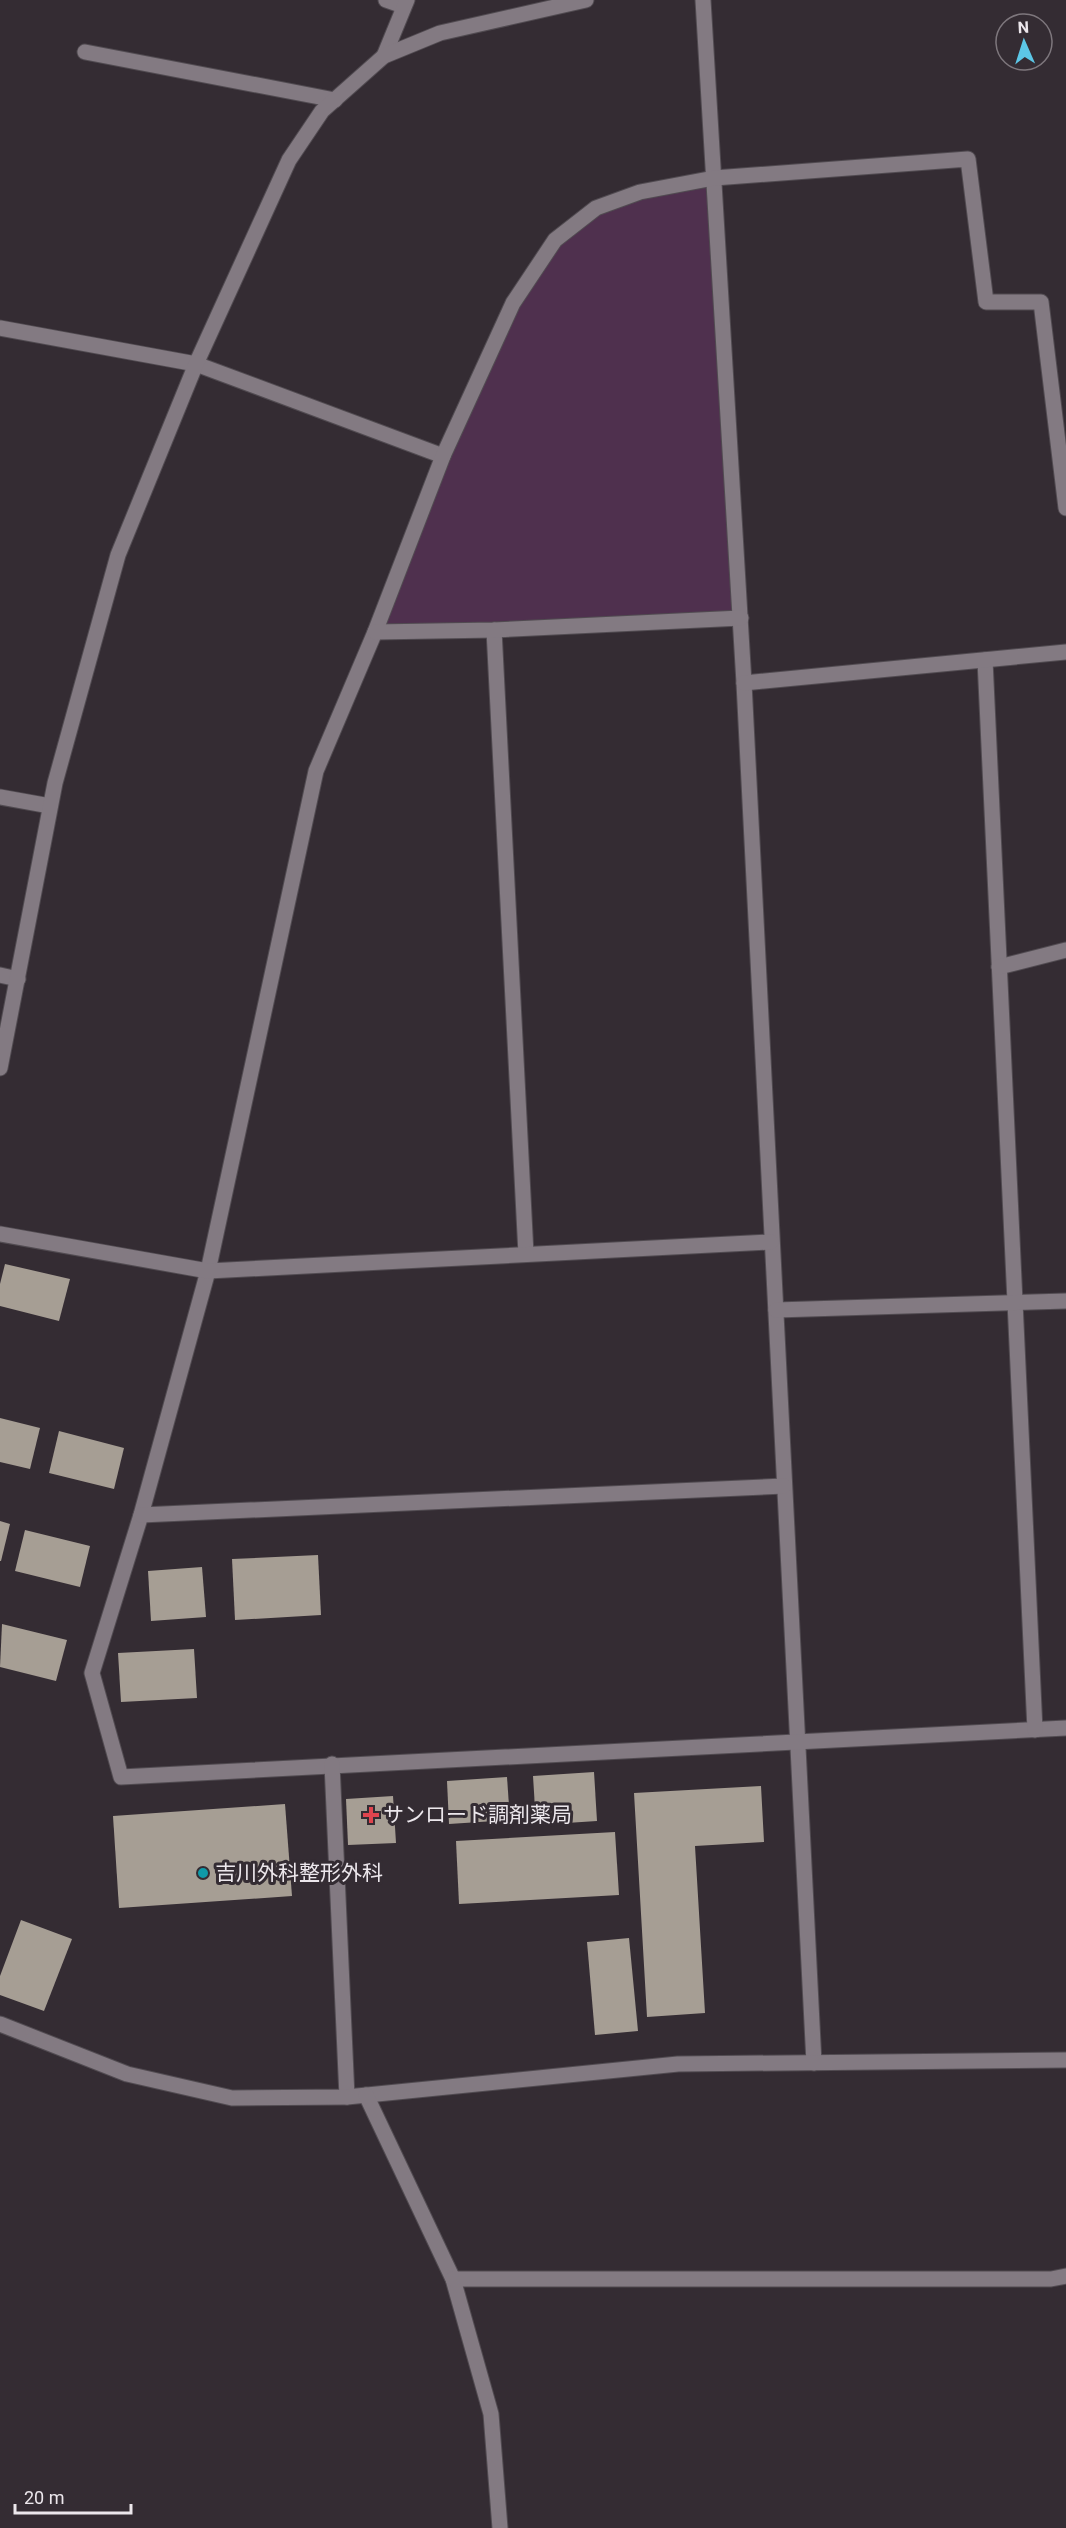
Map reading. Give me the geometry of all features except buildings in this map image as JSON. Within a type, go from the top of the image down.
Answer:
[{"type":"street","points":[[384,56],[405,3],[386,0]]},
{"type":"street","points":[[0,1068],[50,807],[118,555],[196,364],[289,160],[322,111],[384,56],[440,33],[586,0]]},
{"type":"street","points":[[703,0],[741,618],[771,1242],[800,1742],[814,2063]]},
{"type":"street","points":[[85,52],[335,100]]},
{"type":"street","points":[[1066,508],[1041,302],[986,302],[968,159],[714,178],[640,192],[596,208],[555,240],[513,303],[443,456],[375,632],[316,771],[208,1271],[141,1515],[92,1673],[121,1777],[332,1764],[1066,1728]]},
{"type":"street","points":[[0,328],[196,364],[443,456]]},
{"type":"street","points":[[375,632],[494,630],[741,618]]},
{"type":"street","points":[[494,630],[526,1254]]},
{"type":"street","points":[[744,683],[1066,652]]},
{"type":"street","points":[[985,660],[1035,1730]]},
{"type":"street","points":[[0,797],[50,807]]},
{"type":"street","points":[[999,966],[1066,950]]},
{"type":"street","points":[[0,975],[18,979]]},
{"type":"street","points":[[0,1234],[208,1271],[771,1242]]},
{"type":"street","points":[[776,1310],[1015,1305],[1066,1301]]},
{"type":"street","points":[[141,1515],[784,1486]]},
{"type":"street","points":[[332,1764],[347,2097]]},
{"type":"street","points":[[0,2024],[128,2074],[232,2098],[347,2097],[678,2064],[1066,2060]]},
{"type":"street","points":[[366,2095],[453,2279],[491,2414],[500,2528]]},
{"type":"street","points":[[453,2279],[1051,2279],[1066,2276]]},
{"type":"shaded area","points":[[714,178],[741,618],[375,632],[513,303],[555,240],[596,208]]},
{"type":"place","name":"サンロード調剤薬局","points":[[371,1815]]},
{"type":"place","name":"吉川外科整形外科","points":[[203,1873]]}]
